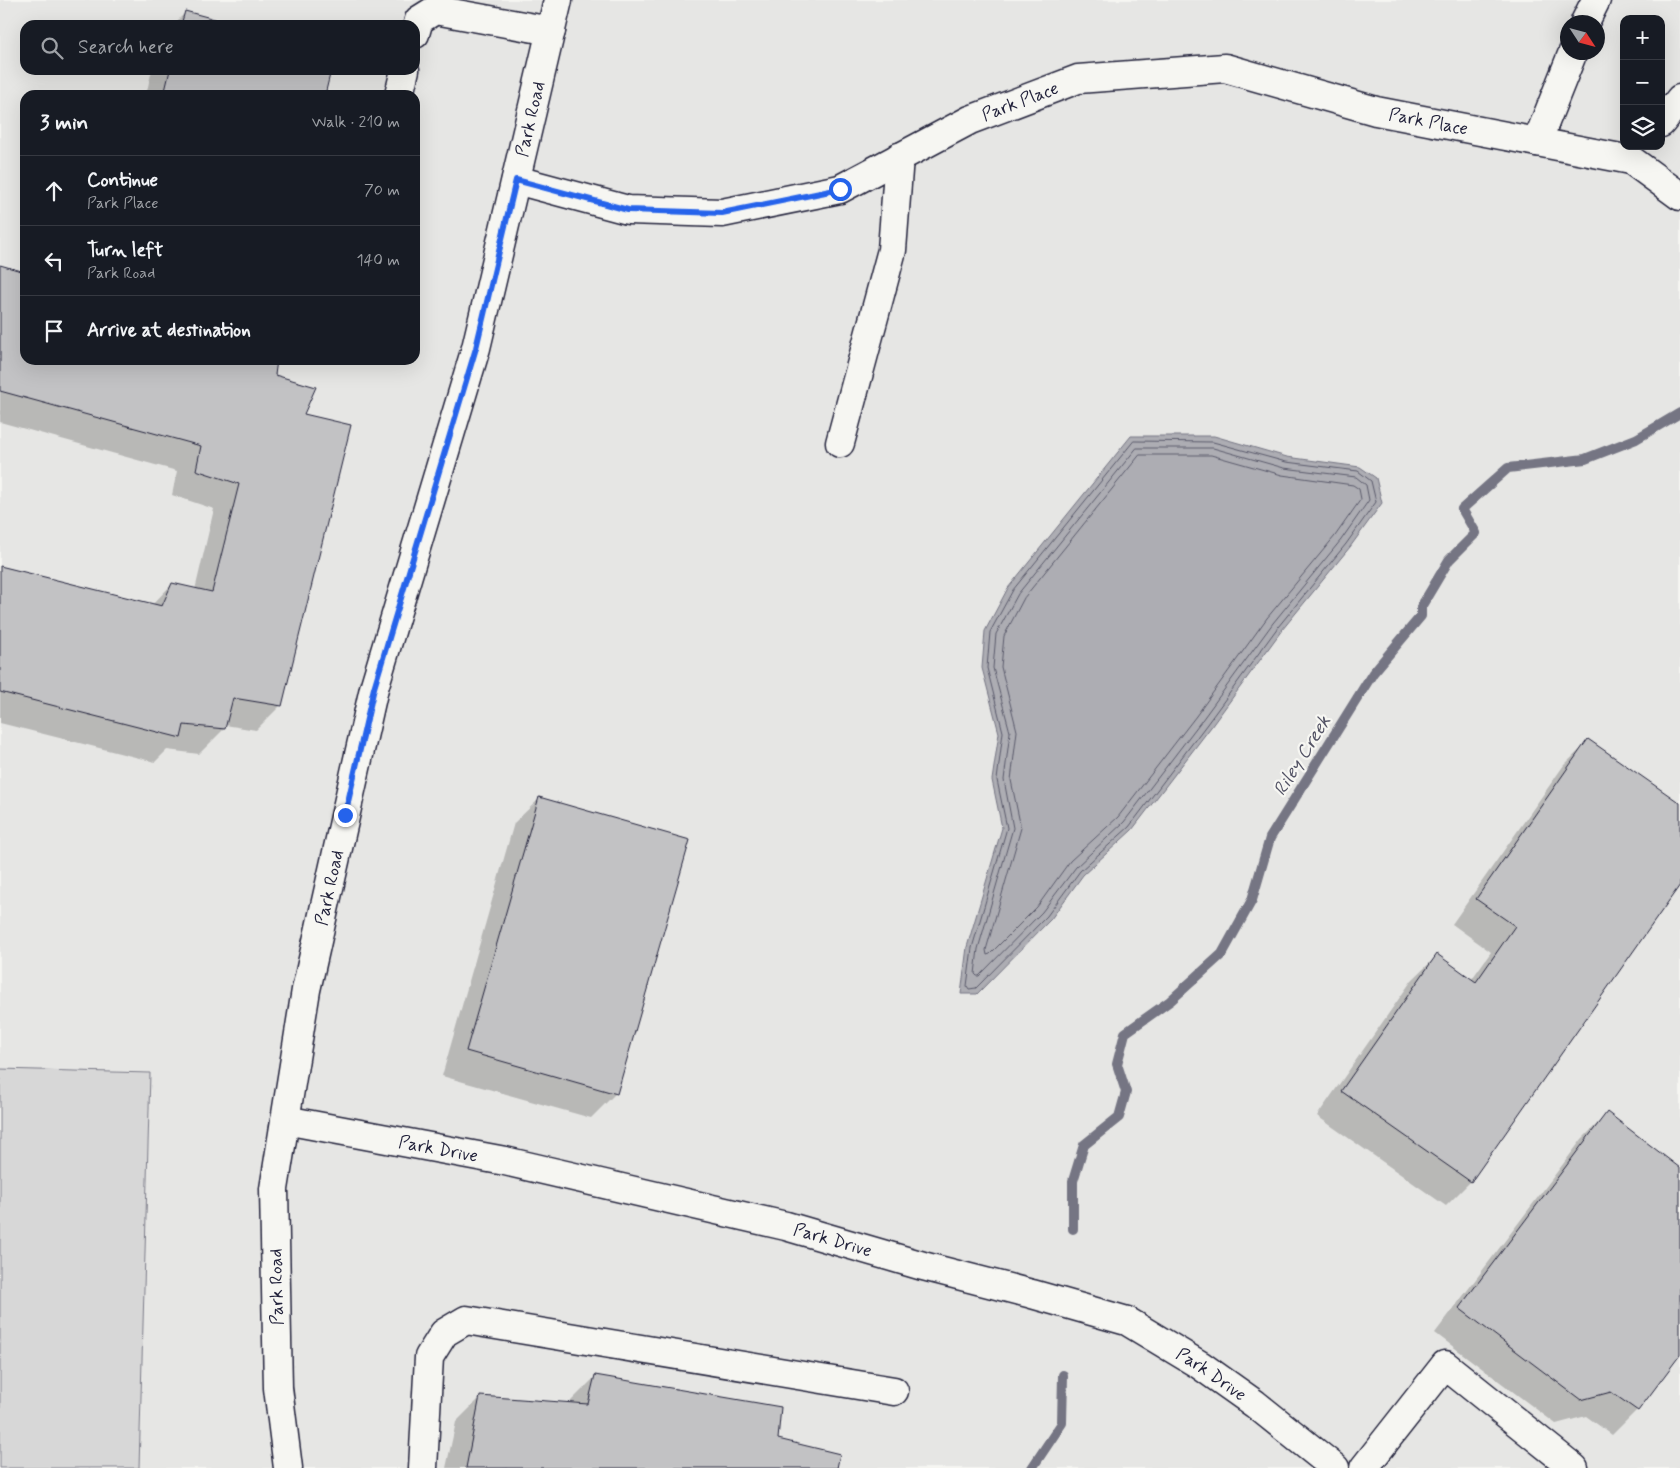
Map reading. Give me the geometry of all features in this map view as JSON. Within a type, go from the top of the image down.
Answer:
[{"type":"street","name":"Park Road","points":[[288,1468],[278,1388],[274,1189],[306,990],[374,688],[476,348],[558,0]]},
{"type":"street","points":[[1588,15],[1596,0]]},
{"type":"street","points":[[419,20],[434,10],[551,31]]},
{"type":"street","points":[[1537,142],[1570,60]]},
{"type":"street","name":"Park Place","points":[[516,180],[628,210],[722,213],[840,189],[970,120],[1078,80],[1225,68],[1376,111],[1537,142],[1637,153]]},
{"type":"street","points":[[400,90],[404,75]]},
{"type":"street","points":[[1665,117],[1680,100]]},
{"type":"street","points":[[1637,153],[1680,196]]},
{"type":"street","points":[[840,444],[892,250],[899,157]]},
{"type":"street","name":"Park Drive","points":[[285,1120],[505,1161],[786,1226],[1127,1322],[1200,1365],[1255,1404],[1335,1468]]},
{"type":"street","points":[[423,1468],[429,1357],[444,1333],[466,1320],[894,1390]]},
{"type":"street","points":[[1364,1468],[1445,1365],[1574,1468]]},
{"type":"shaded area","points":[[0,0],[1680,0],[1680,1468],[0,1468]]},
{"type":"shaded area","points":[[0,1069],[150,1073],[139,1468],[0,1468]]},
{"type":"water","points":[[1131,436],[1214,436],[1287,457],[1360,467],[1376,478],[1382,503],[1350,547],[1282,630],[1132,830],[1083,875],[1051,919],[977,994],[961,994],[967,947],[1002,828],[992,780],[999,733],[982,668],[985,631],[1008,588]]},
{"type":"building","points":[[185,11],[218,20],[182,20]]},
{"type":"building","points":[[169,75],[330,75],[326,90],[165,90]]},
{"type":"building","points":[[0,265],[20,271],[20,365],[276,365],[275,375],[316,387],[304,414],[351,425],[282,706],[233,698],[225,729],[184,725],[181,738],[0,692],[0,566],[162,606],[172,583],[212,592],[239,484],[196,470],[201,446],[0,391]]},
{"type":"building","points":[[1588,739],[1680,803],[1680,885],[1471,1182],[1341,1091],[1437,954],[1476,982],[1515,926],[1476,899]]},
{"type":"building","points":[[539,797],[690,840],[617,1094],[466,1051]]},
{"type":"building","points":[[1607,1112],[1680,1168],[1680,1355],[1638,1411],[1611,1392],[1581,1400],[1459,1308]]},
{"type":"building","points":[[595,1375],[781,1407],[778,1439],[840,1454],[837,1468],[466,1468],[480,1396],[588,1404]]},
{"type":"waterway","name":"Riley Creek","points":[[1073,1229],[1073,1181],[1084,1145],[1119,1117],[1126,1092],[1117,1064],[1125,1033],[1170,1001],[1222,954],[1252,900],[1270,838],[1373,673],[1421,616],[1421,607],[1449,560],[1476,533],[1462,509],[1508,468],[1585,459],[1636,439],[1680,413]]},
{"type":"waterway","name":"Riley Creek","points":[[1032,1468],[1062,1423],[1063,1375]]},
{"type":"route","points":[[345,815],[374,688],[476,348],[516,180],[628,210],[722,213],[840,189]]}]
